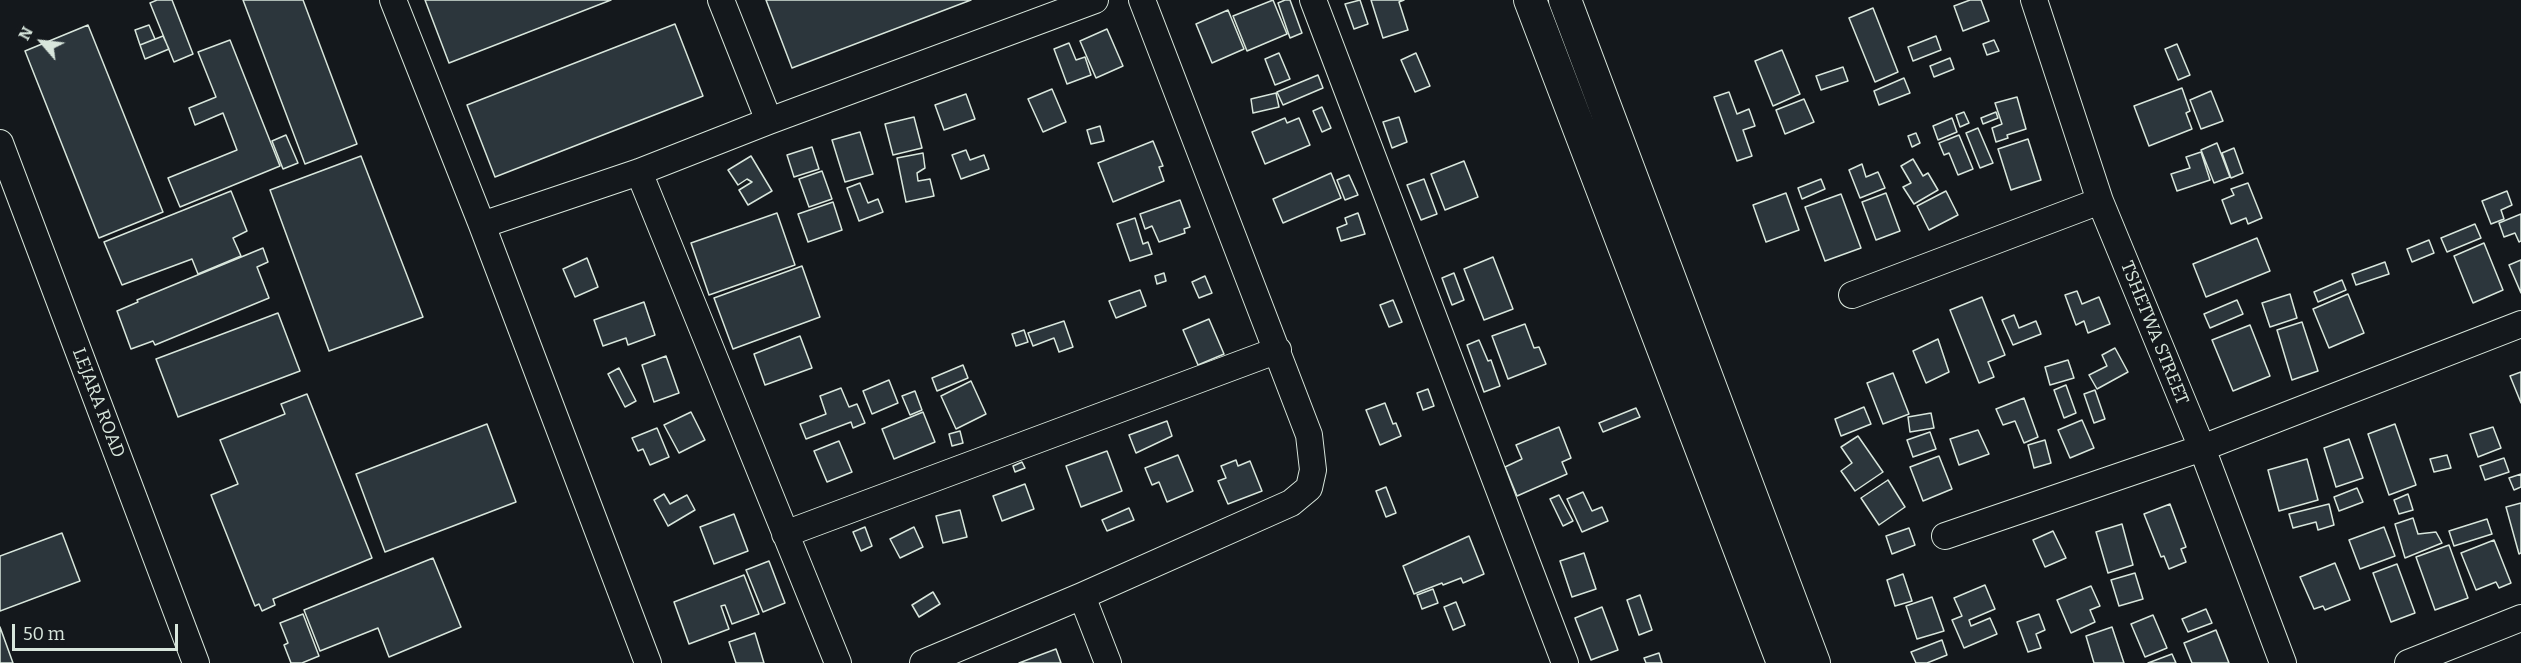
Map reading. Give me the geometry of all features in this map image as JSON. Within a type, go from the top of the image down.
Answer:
[{"type":"main road","points":[[1530,0],[1783,663]]},
{"type":"main road","points":[[1564,0],[1814,663]]},
{"type":"street","points":[[393,0],[482,225],[648,663]]},
{"type":"street","points":[[721,0],[769,121]]},
{"type":"street","points":[[482,225],[639,172],[769,121],[1095,0]]},
{"type":"street","points":[[923,663],[1082,596],[1291,503],[1309,488],[1313,470],[1309,435],[1142,0]]},
{"type":"street","points":[[1313,0],[1565,663]]},
{"type":"street","name":"TSHETWA STREET","points":[[2034,0],[2100,201],[2202,448],[2283,663]]},
{"type":"street","name":"LEJARA ROAD","points":[[0,143],[196,663]]},
{"type":"street","points":[[639,172],[838,663]]},
{"type":"street","points":[[1852,295],[2100,201]]},
{"type":"street","points":[[1945,536],[2202,448],[2521,324]]},
{"type":"street","points":[[785,534],[1278,350]]},
{"type":"street","points":[[1082,596],[1108,663]]},
{"type":"street","points":[[2408,663],[2521,618]]},
{"type":"building","points":[[157,0],[172,0],[193,54],[174,62],[150,3]]},
{"type":"building","points":[[243,0],[303,0],[357,144],[305,164]]},
{"type":"building","points":[[425,0],[611,0],[449,63]]},
{"type":"building","points":[[766,0],[971,0],[792,68]]},
{"type":"building","points":[[1273,0],[1287,34],[1247,51],[1233,16]]},
{"type":"building","points":[[1290,0],[1302,33],[1290,38],[1278,3]]},
{"type":"building","points":[[1360,0],[1368,24],[1354,29],[1345,4]]},
{"type":"building","points":[[1371,0],[1404,0],[1399,2],[1408,30],[1383,38]]},
{"type":"building","points":[[1970,0],[1981,0],[1989,21],[1963,31],[1954,6]]},
{"type":"building","points":[[1873,8],[1898,72],[1875,82],[1849,18]]},
{"type":"building","points":[[1228,10],[1244,49],[1212,63],[1196,24]]},
{"type":"building","points":[[675,24],[703,96],[495,177],[467,105]]},
{"type":"building","points":[[88,25],[163,212],[99,238],[25,51]]},
{"type":"building","points":[[149,25],[155,39],[140,45],[135,30]]},
{"type":"building","points":[[1107,29],[1123,66],[1096,78],[1080,41]]},
{"type":"building","points":[[163,36],[169,49],[145,59],[140,45]]},
{"type":"building","points":[[1936,36],[1941,50],[1913,61],[1908,47]]},
{"type":"building","points":[[230,40],[280,166],[180,207],[168,178],[237,150],[223,113],[195,125],[189,108],[216,97],[198,52]]},
{"type":"building","points":[[1994,40],[1999,51],[1987,55],[1983,44]]},
{"type":"building","points":[[1069,43],[1076,60],[1085,57],[1091,75],[1067,84],[1054,49]]},
{"type":"building","points":[[2177,44],[2190,75],[2178,80],[2165,49]]},
{"type":"building","points":[[1782,50],[1800,94],[1773,106],[1755,61]]},
{"type":"building","points":[[1279,53],[1290,79],[1275,85],[1265,59]]},
{"type":"building","points":[[1416,53],[1430,86],[1415,92],[1401,60]]},
{"type":"building","points":[[1950,58],[1954,69],[1934,77],[1930,66]]},
{"type":"building","points":[[1843,67],[1848,81],[1821,90],[1816,76]]},
{"type":"building","points":[[1318,75],[1323,88],[1283,105],[1277,92]]},
{"type":"building","points":[[1904,78],[1910,93],[1879,105],[1874,91]]},
{"type":"building","points":[[2182,88],[2190,111],[2186,113],[2192,129],[2149,146],[2134,106]]},
{"type":"building","points":[[1052,89],[1066,122],[1043,132],[1028,99]]},
{"type":"building","points":[[2211,91],[2223,121],[2201,129],[2190,100]]},
{"type":"building","points":[[1729,92],[1737,114],[1749,109],[1755,126],[1743,130],[1752,156],[1737,161],[1714,97]]},
{"type":"building","points":[[1276,93],[1279,107],[1253,113],[1251,99]]},
{"type":"building","points":[[966,94],[975,119],[944,130],[935,105]]},
{"type":"building","points":[[2017,97],[2026,129],[2007,135],[2008,138],[1996,142],[1992,128],[2002,124],[1995,103]]},
{"type":"building","points":[[1804,99],[1814,122],[1785,134],[1776,110]]},
{"type":"building","points":[[1322,107],[1331,128],[1322,132],[1313,111]]},
{"type":"building","points":[[1964,112],[1969,123],[1960,127],[1956,115]]},
{"type":"building","points":[[1996,112],[1998,118],[1983,124],[1981,118]]},
{"type":"building","points":[[914,117],[922,148],[893,155],[885,124]]},
{"type":"building","points":[[1399,117],[1407,142],[1392,148],[1383,122]]},
{"type":"building","points":[[1285,118],[1287,123],[1299,118],[1310,145],[1265,164],[1252,132]]},
{"type":"building","points":[[1952,118],[1957,132],[1938,140],[1933,126]]},
{"type":"building","points":[[1100,126],[1104,141],[1091,144],[1087,130]]},
{"type":"building","points":[[1978,128],[1993,163],[1980,168],[1966,133]]},
{"type":"building","points":[[860,132],[873,174],[845,182],[832,140]]},
{"type":"building","points":[[1916,133],[1920,143],[1912,147],[1908,136]]},
{"type":"building","points":[[286,135],[298,163],[283,169],[272,141]]},
{"type":"building","points":[[1959,135],[1973,169],[1958,175],[1949,153],[1944,155],[1939,143]]},
{"type":"building","points":[[2028,139],[2041,180],[2011,190],[1998,149]]},
{"type":"building","points":[[1153,141],[1163,166],[1159,167],[1164,181],[1113,202],[1098,163]]},
{"type":"building","points":[[2217,143],[2230,177],[2214,183],[2201,150]]},
{"type":"building","points":[[812,147],[819,169],[794,177],[787,155]]},
{"type":"building","points":[[2234,148],[2243,173],[2231,178],[2222,153]]},
{"type":"building","points":[[966,150],[970,160],[984,155],[989,169],[961,179],[952,155]]},
{"type":"building","points":[[2201,152],[2210,180],[2177,191],[2171,174],[2190,168],[2186,157]]},
{"type":"building","points":[[923,153],[925,168],[917,173],[918,181],[930,179],[934,196],[906,202],[897,158]]},
{"type":"building","points":[[361,156],[423,317],[329,351],[270,190]]},
{"type":"building","points":[[751,156],[772,191],[748,205],[739,190],[752,182],[747,179],[738,185],[728,170]]},
{"type":"building","points":[[1913,159],[1923,176],[1928,173],[1938,190],[1914,204],[1903,187],[1911,183],[1901,166]]},
{"type":"building","points":[[1464,161],[1478,197],[1445,210],[1431,174]]},
{"type":"building","points":[[1862,164],[1866,177],[1878,172],[1885,188],[1860,198],[1849,170]]},
{"type":"building","points":[[822,171],[832,199],[809,207],[799,179]]},
{"type":"building","points":[[1331,173],[1341,198],[1283,223],[1273,199]]},
{"type":"building","points":[[1349,175],[1358,195],[1345,200],[1337,180]]},
{"type":"building","points":[[1424,179],[1437,214],[1421,220],[1407,185]]},
{"type":"building","points":[[1821,179],[1825,189],[1802,199],[1798,188]]},
{"type":"building","points":[[860,183],[868,203],[878,199],[883,212],[859,221],[847,188]]},
{"type":"building","points":[[2248,183],[2262,218],[2248,224],[2246,218],[2231,224],[2222,200],[2234,195],[2231,189]]},
{"type":"building","points":[[231,191],[247,231],[233,238],[241,256],[198,274],[192,259],[122,285],[104,242]]},
{"type":"building","points":[[1946,191],[1958,215],[1929,230],[1917,206]]},
{"type":"building","points":[[2507,191],[2512,205],[2501,210],[2504,219],[2491,224],[2482,201]]},
{"type":"building","points":[[1786,193],[1799,230],[1766,242],[1753,205]]},
{"type":"building","points":[[1886,193],[1900,231],[1876,240],[1862,202]]},
{"type":"building","points":[[1841,194],[1861,248],[1825,261],[1805,207]]},
{"type":"building","points":[[1180,200],[1190,227],[1184,229],[1185,233],[1159,242],[1152,226],[1145,229],[1140,214]]},
{"type":"building","points":[[833,202],[842,230],[808,242],[798,214]]},
{"type":"building","points":[[777,213],[795,265],[709,295],[691,243]]},
{"type":"building","points":[[1358,213],[1365,234],[1341,241],[1337,228],[1347,224],[1345,218]]},
{"type":"building","points":[[2521,214],[2521,241],[2519,242],[2515,233],[2504,237],[2499,223]]},
{"type":"building","points":[[1135,218],[1143,244],[1148,242],[1152,254],[1130,261],[1117,224]]},
{"type":"building","points":[[2475,224],[2481,238],[2447,252],[2441,238]]},
{"type":"building","points":[[2257,238],[2270,271],[2206,297],[2193,264]]},
{"type":"building","points":[[2429,240],[2434,253],[2412,262],[2407,249]]},
{"type":"building","points":[[2484,243],[2503,290],[2473,303],[2454,256]]},
{"type":"building","points":[[263,248],[268,262],[257,267],[269,298],[155,345],[153,341],[131,349],[117,311],[138,302],[137,300]]},
{"type":"building","points":[[1493,257],[1513,309],[1484,320],[1464,269]]},
{"type":"building","points":[[587,258],[598,287],[575,297],[563,269]]},
{"type":"building","points":[[2521,260],[2521,293],[2509,265]]},
{"type":"building","points":[[2385,262],[2389,274],[2356,285],[2352,274]]},
{"type":"building","points":[[802,266],[820,317],[733,349],[714,298]]},
{"type":"building","points":[[1164,273],[1166,281],[1157,284],[1155,276]]},
{"type":"building","points":[[1454,273],[1464,300],[1452,305],[1442,278]]},
{"type":"building","points":[[1205,276],[1212,293],[1199,298],[1192,282]]},
{"type":"building","points":[[2342,280],[2346,290],[2318,302],[2314,292]]},
{"type":"building","points":[[1140,290],[1146,306],[1116,318],[1109,301]]},
{"type":"building","points":[[2077,291],[2082,304],[2099,297],[2110,324],[2088,333],[2084,321],[2076,325],[2065,295]]},
{"type":"building","points":[[2290,294],[2297,318],[2270,327],[2262,303]]},
{"type":"building","points":[[2348,294],[2364,333],[2329,348],[2313,309]]},
{"type":"building","points":[[1982,297],[2005,355],[1988,362],[1994,377],[1979,383],[1950,310]]},
{"type":"building","points":[[1393,300],[1402,322],[1389,327],[1380,305]]},
{"type":"building","points":[[2237,300],[2243,314],[2210,328],[2204,314]]},
{"type":"building","points":[[644,302],[655,335],[628,345],[626,338],[603,346],[594,320]]},
{"type":"building","points":[[278,313],[300,371],[178,417],[156,359]]},
{"type":"building","points":[[2014,315],[2019,328],[2036,321],[2041,334],[2013,345],[2002,320]]},
{"type":"building","points":[[1209,319],[1224,354],[1198,365],[1183,330]]},
{"type":"building","points":[[1064,321],[1073,347],[1059,352],[1054,338],[1033,346],[1028,333]]},
{"type":"building","points":[[2302,322],[2318,371],[2292,380],[2277,330]]},
{"type":"building","points":[[1525,324],[1534,348],[1539,347],[1546,364],[1508,379],[1492,336]]},
{"type":"building","points":[[2250,325],[2270,376],[2233,391],[2212,340]]},
{"type":"building","points":[[1024,330],[1028,342],[1016,346],[1012,334]]},
{"type":"building","points":[[800,336],[812,368],[765,385],[754,354]]},
{"type":"building","points":[[1938,339],[1949,372],[1926,383],[1913,351]]},
{"type":"building","points":[[1479,340],[1488,361],[1491,360],[1500,386],[1484,392],[1467,345]]},
{"type":"building","points":[[2115,348],[2128,372],[2097,389],[2089,375],[2107,366],[2102,355]]},
{"type":"building","points":[[666,356],[679,393],[654,402],[642,365]]},
{"type":"building","points":[[2068,360],[2074,378],[2050,385],[2045,367]]},
{"type":"building","points":[[963,365],[968,378],[937,391],[932,378]]},
{"type":"building","points":[[619,368],[636,401],[625,407],[608,374]]},
{"type":"building","points":[[2521,372],[2521,403],[2510,376]]},
{"type":"building","points":[[1893,373],[1909,414],[1883,424],[1867,383]]},
{"type":"building","points":[[889,380],[898,403],[872,414],[863,391]]},
{"type":"building","points":[[971,381],[986,414],[956,429],[941,396]]},
{"type":"building","points":[[2066,385],[2076,413],[2064,418],[2054,390]]},
{"type":"building","points":[[841,388],[849,407],[857,404],[865,423],[853,428],[851,422],[806,439],[800,424],[826,414],[820,396]]},
{"type":"building","points":[[1428,389],[1434,406],[1423,410],[1417,393]]},
{"type":"building","points":[[2095,390],[2105,419],[2094,423],[2084,394]]},
{"type":"building","points":[[915,391],[922,410],[910,415],[902,396]]},
{"type":"building","points":[[307,394],[372,558],[273,599],[275,605],[262,611],[259,604],[255,606],[211,495],[238,484],[220,440],[285,414],[281,404]]},
{"type":"building","points":[[2024,398],[2038,437],[2024,443],[2015,421],[2003,425],[1996,409]]},
{"type":"building","points":[[1385,403],[1393,424],[1396,423],[1401,436],[1380,445],[1366,410]]},
{"type":"building","points":[[1864,407],[1871,424],[1841,436],[1835,419]]},
{"type":"building","points":[[1636,408],[1640,417],[1603,432],[1599,423]]},
{"type":"building","points":[[691,412],[705,440],[679,453],[664,425]]},
{"type":"building","points":[[923,412],[935,442],[894,459],[882,429]]},
{"type":"building","points":[[1931,413],[1934,428],[1910,432],[1908,417]]},
{"type":"building","points":[[2082,420],[2094,448],[2070,458],[2058,430]]},
{"type":"building","points":[[1167,421],[1172,436],[1136,453],[1129,435]]},
{"type":"building","points":[[487,424],[516,502],[385,552],[356,474]]},
{"type":"building","points":[[2395,424],[2416,485],[2389,495],[2368,434]]},
{"type":"building","points":[[1559,427],[1571,458],[1562,462],[1567,474],[1517,496],[1505,467],[1522,459],[1516,445]]},
{"type":"building","points":[[2493,427],[2501,448],[2478,457],[2470,434]]},
{"type":"building","points":[[657,428],[669,457],[650,465],[643,449],[638,451],[632,438]]},
{"type":"building","points":[[1978,430],[1989,454],[1959,465],[1950,439]]},
{"type":"building","points":[[960,431],[963,443],[952,446],[949,434]]},
{"type":"building","points":[[1930,432],[1936,449],[1913,457],[1907,440]]},
{"type":"building","points":[[1858,436],[1883,472],[1855,491],[1841,471],[1852,463],[1841,447]]},
{"type":"building","points":[[2349,439],[2363,478],[2336,487],[2324,448]]},
{"type":"building","points":[[2045,440],[2051,463],[2034,468],[2028,445]]},
{"type":"building","points":[[839,441],[852,472],[827,482],[814,451]]},
{"type":"building","points":[[1107,451],[1122,491],[1081,507],[1066,466]]},
{"type":"building","points":[[1178,455],[1193,491],[1167,502],[1159,482],[1152,485],[1145,468]]},
{"type":"building","points":[[2447,455],[2451,468],[2434,472],[2430,459]]},
{"type":"building","points":[[1939,456],[1952,489],[1923,501],[1910,467]]},
{"type":"building","points":[[2504,458],[2509,472],[2485,480],[2480,466]]},
{"type":"building","points":[[2307,459],[2318,500],[2279,511],[2268,470]]},
{"type":"building","points":[[1236,460],[1238,466],[1250,461],[1262,491],[1228,504],[1218,481],[1226,478],[1221,466]]},
{"type":"building","points":[[1022,462],[1025,468],[1015,472],[1013,466]]},
{"type":"building","points":[[2521,474],[2521,487],[2514,490],[2509,478]]},
{"type":"building","points":[[1888,480],[1905,507],[1879,525],[1861,498]]},
{"type":"building","points":[[1025,484],[1034,509],[1002,521],[993,496]]},
{"type":"building","points":[[1386,487],[1396,513],[1386,517],[1376,491]]},
{"type":"building","points":[[2357,488],[2363,502],[2339,511],[2334,497]]},
{"type":"building","points":[[1583,492],[1592,511],[1602,507],[1608,521],[1582,532],[1567,499]]},
{"type":"building","points":[[664,494],[670,504],[687,495],[695,510],[668,526],[654,500]]},
{"type":"building","points":[[2408,494],[2413,510],[2399,514],[2394,500]]},
{"type":"building","points":[[1559,495],[1573,521],[1563,526],[1550,499]]},
{"type":"building","points":[[2521,503],[2521,553],[2519,554],[2506,507]]},
{"type":"building","points":[[2170,504],[2186,547],[2181,549],[2186,562],[2169,569],[2164,556],[2161,557],[2144,514]]},
{"type":"building","points":[[2329,504],[2334,525],[2318,530],[2316,522],[2293,528],[2289,514]]},
{"type":"building","points":[[1129,508],[1134,520],[1107,531],[1102,520]]},
{"type":"building","points":[[960,510],[967,537],[943,543],[936,516]]},
{"type":"building","points":[[734,514],[748,551],[714,564],[700,527]]},
{"type":"building","points":[[2413,518],[2418,534],[2436,532],[2442,543],[2405,558],[2395,524]]},
{"type":"building","points":[[2487,519],[2492,534],[2454,546],[2449,531]]},
{"type":"building","points":[[2122,524],[2133,565],[2108,573],[2096,532]]},
{"type":"building","points":[[865,527],[872,546],[861,551],[853,532]]},
{"type":"building","points":[[914,527],[923,547],[900,558],[890,539]]},
{"type":"building","points":[[2384,527],[2395,556],[2360,569],[2349,540]]},
{"type":"building","points":[[1909,528],[1915,545],[1892,554],[1886,536]]},
{"type":"building","points":[[2053,531],[2066,558],[2045,567],[2033,540]]},
{"type":"building","points":[[62,533],[80,581],[0,611],[0,556]]},
{"type":"building","points":[[1469,536],[1484,574],[1463,583],[1461,578],[1443,585],[1442,583],[1414,594],[1403,566]]},
{"type":"building","points":[[2494,540],[2511,583],[2499,588],[2496,582],[2476,590],[2461,553]]},
{"type":"building","points":[[2449,545],[2468,598],[2435,610],[2416,557]]},
{"type":"building","points":[[1584,553],[1596,589],[1572,597],[1560,561]]},
{"type":"building","points":[[433,558],[461,627],[389,657],[378,628],[320,651],[304,610]]},
{"type":"building","points":[[769,561],[785,603],[763,612],[746,570]]},
{"type":"building","points":[[2335,563],[2350,600],[2325,610],[2323,606],[2314,609],[2300,577]]},
{"type":"building","points":[[2397,564],[2415,613],[2391,622],[2373,573]]},
{"type":"building","points":[[2135,573],[2143,599],[2119,606],[2111,580]]},
{"type":"building","points":[[1903,574],[1912,601],[1895,606],[1887,580]]},
{"type":"building","points":[[744,575],[759,614],[732,624],[725,605],[721,606],[729,629],[689,644],[674,602]]},
{"type":"building","points":[[1985,585],[1995,609],[1969,620],[1971,626],[1990,618],[1997,634],[1964,648],[1952,620],[1962,616],[1954,598]]},
{"type":"building","points":[[2091,586],[2100,606],[2090,610],[2095,622],[2071,633],[2057,600]]},
{"type":"building","points":[[1433,589],[1438,603],[1422,609],[1417,595]]},
{"type":"building","points":[[933,592],[940,604],[919,617],[912,605]]},
{"type":"building","points":[[1640,595],[1652,630],[1639,635],[1627,600]]},
{"type":"building","points":[[1932,597],[1944,631],[1917,639],[1906,606]]},
{"type":"building","points":[[1456,602],[1465,625],[1453,630],[1444,607]]},
{"type":"building","points":[[1602,607],[1618,650],[1591,660],[1575,618]]},
{"type":"building","points":[[2206,609],[2212,623],[2188,632],[2182,619]]},
{"type":"building","points":[[303,614],[319,656],[302,663],[291,663],[284,645],[288,643],[280,623]]},
{"type":"building","points":[[2039,614],[2045,630],[2036,634],[2041,648],[2028,652],[2017,622]]},
{"type":"building","points":[[2153,615],[2167,648],[2145,657],[2131,624]]},
{"type":"building","points":[[0,627],[13,663],[0,663]]},
{"type":"building","points":[[2112,627],[2124,663],[2094,663],[2086,636]]},
{"type":"building","points":[[2216,630],[2229,663],[2192,663],[2184,643]]},
{"type":"building","points":[[755,633],[764,663],[736,663],[729,642]]},
{"type":"building","points":[[1942,640],[1947,655],[1927,663],[1916,663],[1911,652]]},
{"type":"building","points":[[1056,649],[1061,663],[1019,663]]},
{"type":"building","points":[[1659,653],[1662,663],[1646,663],[1644,658]]},
{"type":"building","points":[[2172,654],[2176,663],[2148,663]]}]
